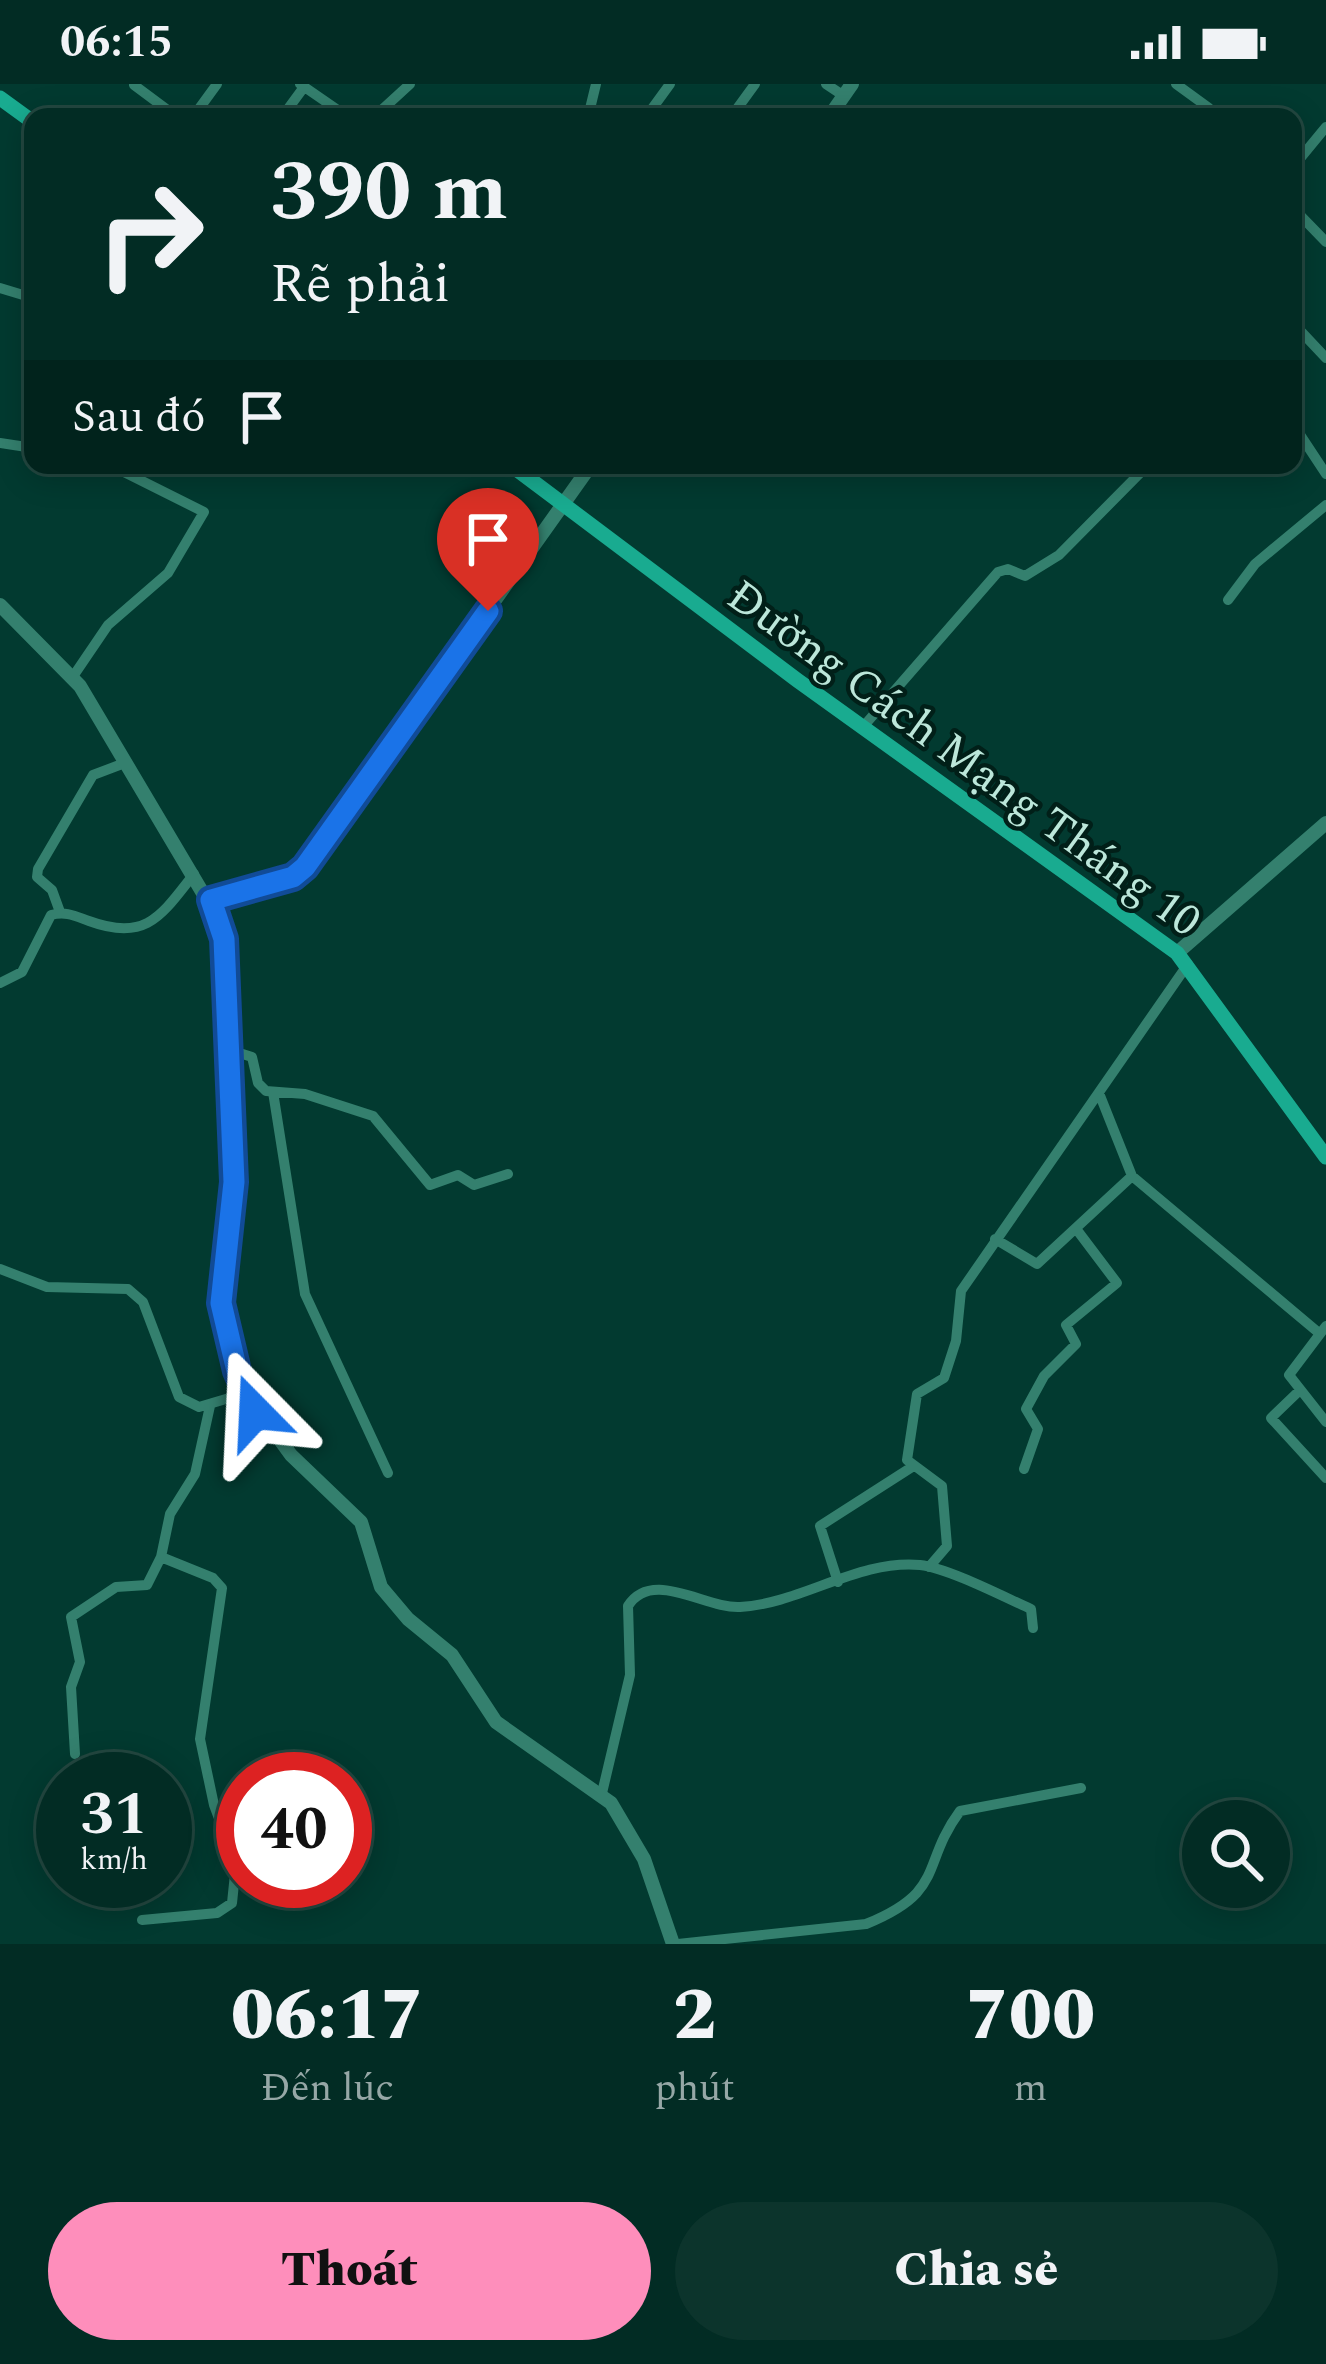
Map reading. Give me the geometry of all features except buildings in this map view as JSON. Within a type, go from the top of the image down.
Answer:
[{"type":"main road","name":"Đường Cách Mạng Tháng 10","points":[[524,474],[862,728],[1183,958],[1326,1156]]},
{"type":"street","points":[[384,108],[410,84]]},
{"type":"street","points":[[826,84],[848,90]]},
{"type":"street","points":[[1176,84],[1209,108]]},
{"type":"street","points":[[134,85],[165,108]]},
{"type":"street","points":[[302,86],[335,108]]},
{"type":"street","points":[[1302,156],[1326,127]]},
{"type":"street","points":[[1302,217],[1326,242]]},
{"type":"street","points":[[1302,333],[1326,358]]},
{"type":"street","points":[[1302,438],[1326,474]]},
{"type":"street","points":[[72,678],[107,625],[168,573],[204,512],[128,474]]},
{"type":"street","points":[[211,900],[293,877],[305,867],[585,474]]},
{"type":"street","points":[[862,728],[998,572],[1008,569],[1024,576],[1050,562],[1139,474]]},
{"type":"street","points":[[1228,600],[1255,564],[1326,505]]},
{"type":"street","points":[[0,605],[72,678],[211,900],[224,939],[234,1182],[221,1303],[246,1394],[266,1428],[361,1522],[381,1587],[408,1619],[452,1655],[496,1722],[527,1749],[602,1793],[644,1859],[675,1944],[843,1929],[890,1915],[934,1872],[960,1811],[1081,1788]]},
{"type":"street","points":[[60,912],[52,890],[37,877],[38,869],[93,775],[122,764]]},
{"type":"street","points":[[929,1568],[947,1546],[944,1492],[932,1476],[912,1467],[906,1456],[917,1394],[944,1378],[956,1341],[961,1291],[1099,1093],[1183,958],[1326,823]]},
{"type":"street","points":[[60,912],[110,929],[146,927],[194,874]]},
{"type":"street","points":[[0,983],[17,978],[45,922],[60,912]]},
{"type":"street","points":[[230,1050],[252,1057],[258,1083],[273,1093],[305,1094],[373,1116],[430,1185],[460,1174],[474,1184],[508,1174]]},
{"type":"street","points":[[273,1093],[305,1294],[388,1473]]},
{"type":"street","points":[[1099,1093],[1132,1176],[1323,1329],[1289,1375],[1326,1422]]},
{"type":"street","points":[[995,1239],[1037,1264],[1132,1176]]},
{"type":"street","points":[[1024,1468],[1038,1429],[1026,1408],[1044,1376],[1076,1344],[1068,1323],[1117,1283],[1076,1230]]},
{"type":"street","points":[[0,1269],[47,1287],[128,1288],[142,1302],[177,1393],[188,1403],[210,1406],[246,1394]]},
{"type":"street","points":[[1298,1392],[1271,1418],[1326,1478]]},
{"type":"street","points":[[75,1752],[70,1687],[80,1662],[71,1618],[116,1587],[147,1586],[170,1514],[199,1464],[210,1406]]},
{"type":"street","points":[[838,1582],[820,1526],[912,1467]]},
{"type":"street","points":[[142,1920],[217,1913],[232,1904],[238,1880],[201,1753],[222,1588],[213,1578],[160,1557]]},
{"type":"street","points":[[602,1793],[630,1675],[628,1613],[635,1596],[666,1590],[742,1607],[778,1603],[892,1567],[929,1568],[1031,1610],[1034,1628]]},
{"type":"route","points":[[255,1412],[237,1371],[221,1303],[234,1182],[224,939],[211,900],[293,877],[305,867],[488,611]]}]
